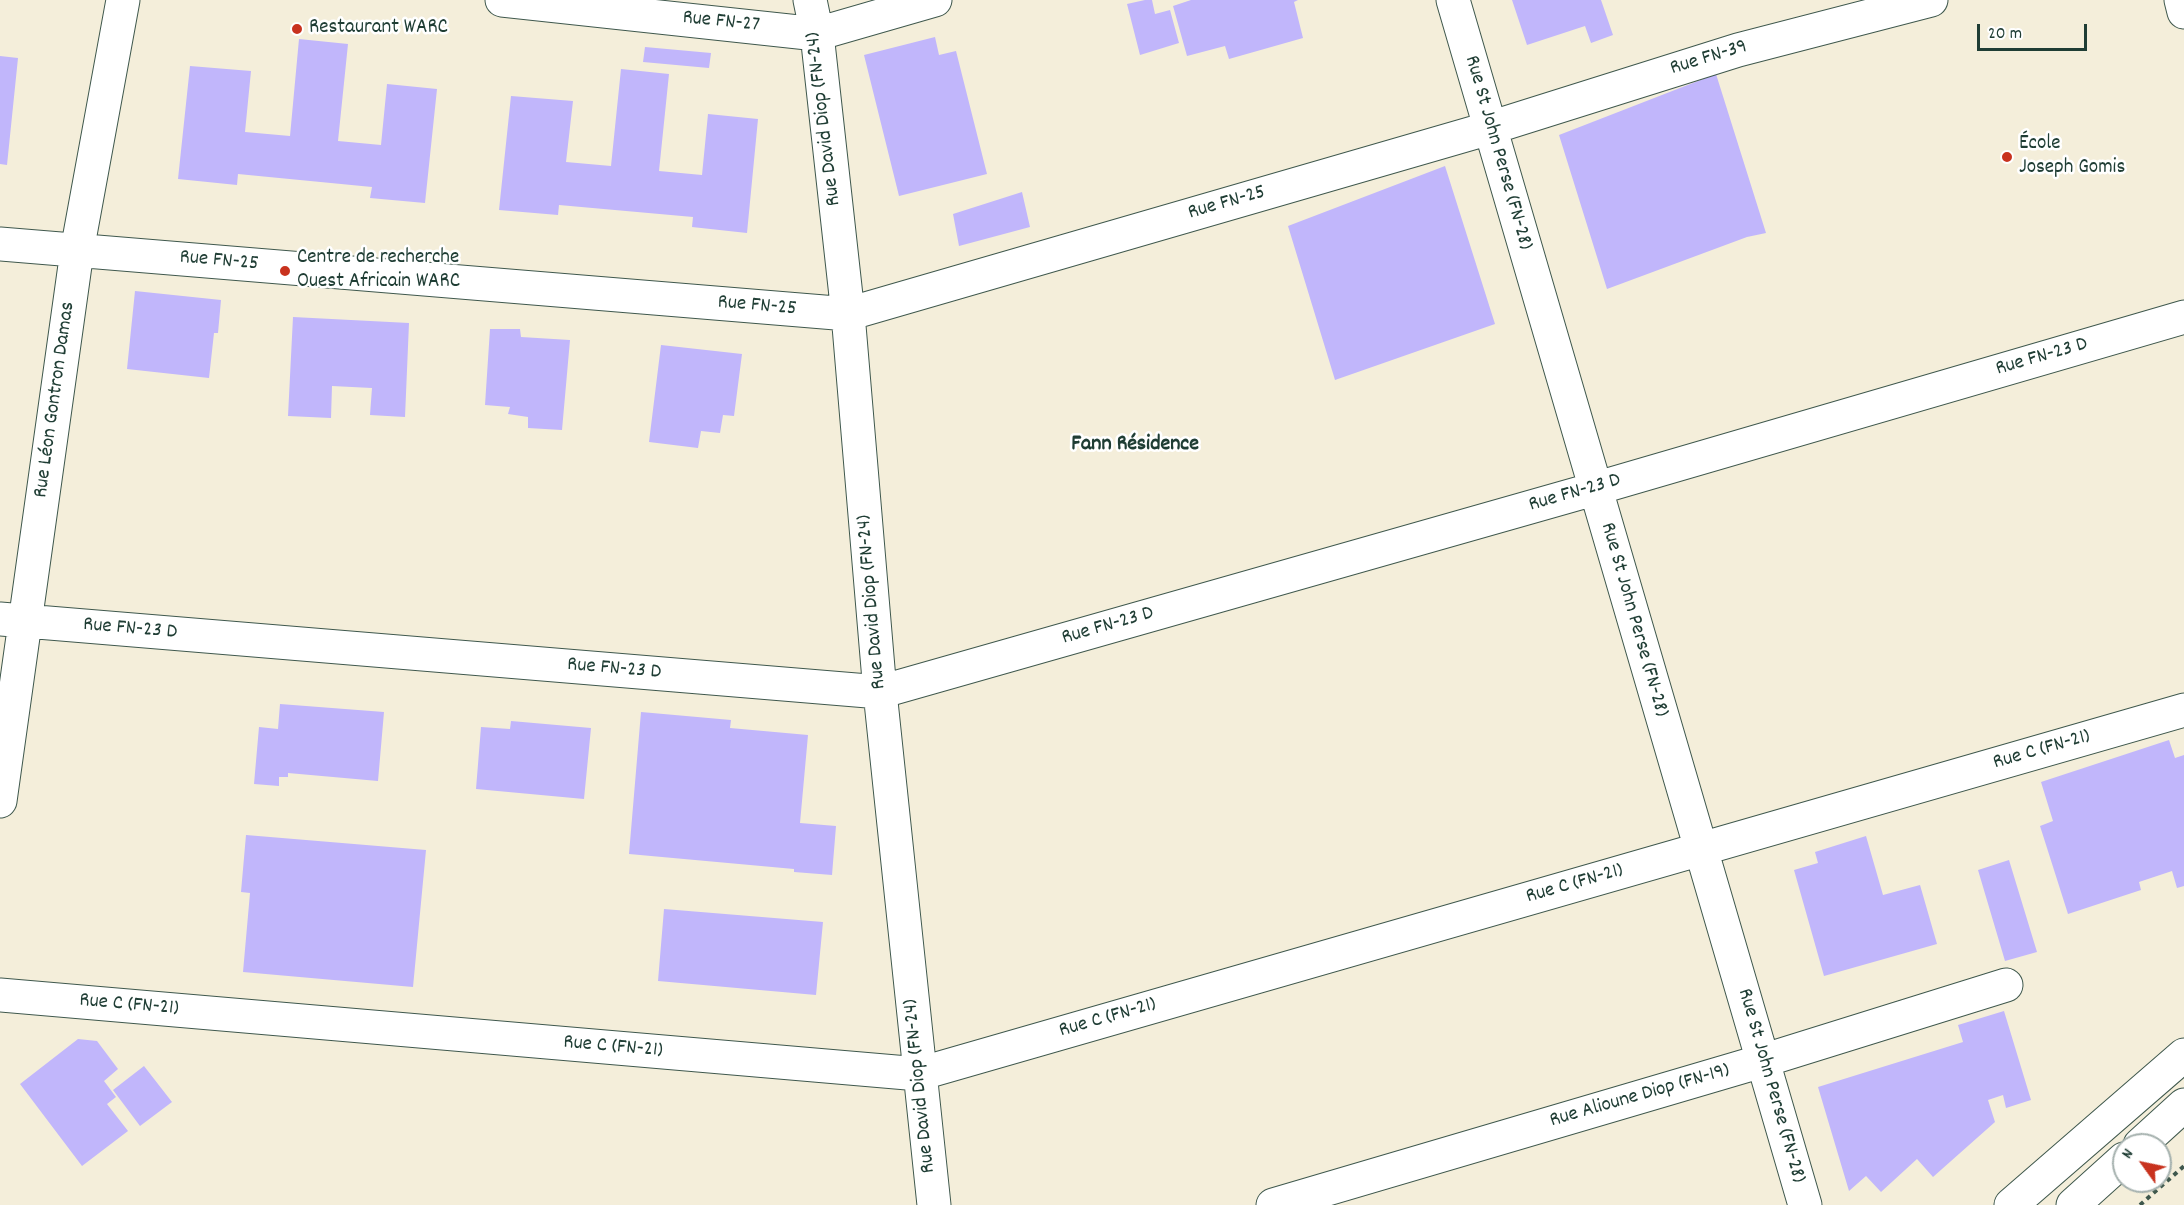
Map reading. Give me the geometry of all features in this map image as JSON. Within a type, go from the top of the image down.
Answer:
[{"type":"main road","name":"Rue Léon Gontron Damas","points":[[0,801],[12,620],[123,0]]},
{"type":"main road","name":"Rue FN-27","points":[[502,0],[817,34],[935,0]]},
{"type":"main road","name":"Rue David Diop (FN-24)","points":[[810,0],[817,34],[848,314],[880,692],[934,1205]]},
{"type":"main road","name":"Rue St John Perse (FN-28)","points":[[1453,0],[1805,1205]]},
{"type":"main road","name":"Rue FN-39","points":[[1490,128],[1738,50],[1931,0]]},
{"type":"main road","points":[[2181,0],[2184,12]]},
{"type":"main road","name":"Rue FN-25","points":[[0,244],[848,314],[1490,128]]},
{"type":"main road","name":"Rue FN-23 D","points":[[12,620],[880,692],[1594,489],[2184,317]]},
{"type":"main road","name":"Rue C (FN-21)","points":[[0,995],[919,1074],[2184,710]]},
{"type":"main road","name":"Rue Alioune Diop (FN-19)","points":[[1273,1205],[2006,985]]},
{"type":"main road","points":[[2011,1205],[2184,1054]]},
{"type":"main road","points":[[2153,1133],[2184,1105]]},
{"type":"main road","points":[[2073,1205],[2112,1170]]},
{"type":"path","points":[[2140,1205],[2184,1166]]},
{"type":"building","points":[[1152,0],[1155,14],[1170,10],[1179,43],[1140,55],[1127,4]]},
{"type":"building","points":[[1191,0],[1298,0],[1294,2],[1303,38],[1229,59],[1225,46],[1187,56],[1173,6]]},
{"type":"building","points":[[1512,0],[1601,0],[1613,35],[1591,43],[1585,26],[1527,45]]},
{"type":"building","points":[[935,37],[939,55],[956,51],[987,174],[899,196],[864,55]]},
{"type":"building","points":[[299,39],[348,44],[338,141],[381,145],[387,84],[437,89],[425,203],[370,198],[372,187],[238,174],[237,185],[178,179],[190,66],[251,71],[245,132],[290,136]]},
{"type":"building","points":[[645,47],[711,53],[709,68],[643,62]]},
{"type":"building","points":[[0,56],[18,58],[7,165],[0,164]]},
{"type":"building","points":[[621,69],[669,74],[659,171],[702,175],[708,114],[758,119],[747,233],[692,227],[693,217],[559,205],[558,215],[499,210],[511,96],[573,101],[566,162],[611,166]]},
{"type":"building","points":[[1716,74],[1766,233],[1747,237],[1607,289],[1559,135]]},
{"type":"building","points":[[1445,166],[1495,324],[1335,380],[1288,226]]},
{"type":"building","points":[[1022,192],[1030,227],[959,246],[953,214]]},
{"type":"building","points":[[135,291],[221,300],[218,333],[214,333],[209,378],[127,369]]},
{"type":"building","points":[[293,317],[409,323],[405,417],[370,415],[372,388],[332,386],[331,418],[288,416]]},
{"type":"building","points":[[490,329],[520,329],[521,337],[570,340],[562,430],[528,428],[528,417],[508,414],[510,407],[485,405]]},
{"type":"building","points":[[661,345],[742,354],[734,416],[723,415],[720,433],[701,431],[698,448],[649,442]]},
{"type":"building","points":[[280,704],[384,712],[378,781],[288,773],[288,777],[279,777],[279,786],[254,784],[259,727],[278,729]]},
{"type":"building","points":[[641,712],[731,720],[730,728],[808,735],[800,823],[836,826],[832,875],[794,872],[794,869],[629,854]]},
{"type":"building","points":[[511,721],[591,728],[584,799],[476,789],[481,727],[510,729]]},
{"type":"building","points":[[2169,740],[2175,758],[2184,755],[2184,886],[2177,888],[2172,871],[2139,882],[2141,890],[2068,914],[2040,826],[2053,821],[2041,782]]},
{"type":"building","points":[[246,835],[426,850],[413,987],[243,972],[250,893],[241,892]]},
{"type":"building","points":[[1866,836],[1883,895],[1920,885],[1937,944],[1824,976],[1794,870],[1818,863],[1815,852]]},
{"type":"building","points":[[2009,860],[2037,952],[2005,961],[1978,870]]},
{"type":"building","points":[[664,909],[823,922],[816,995],[658,981]]},
{"type":"building","points":[[2004,1011],[2031,1100],[2006,1108],[2003,1095],[1988,1100],[1995,1122],[1933,1177],[1917,1159],[1881,1192],[1866,1176],[1849,1191],[1818,1087],[1963,1042],[1958,1025]]},
{"type":"building","points":[[78,1039],[97,1041],[118,1069],[104,1081],[116,1097],[107,1104],[128,1131],[82,1166],[20,1084]]},
{"type":"building","points":[[144,1066],[172,1102],[140,1126],[113,1090]]},
{"type":"place","name":"Restaurant WARC","points":[[297,29]]},
{"type":"place","name":"École Joseph Gomis","points":[[2007,157]]},
{"type":"place","name":"Centre de recherche Ouest Africain WARC","points":[[285,271]]},
{"type":"district","name":"Fann Résidence","points":[[1135,446]]}]
